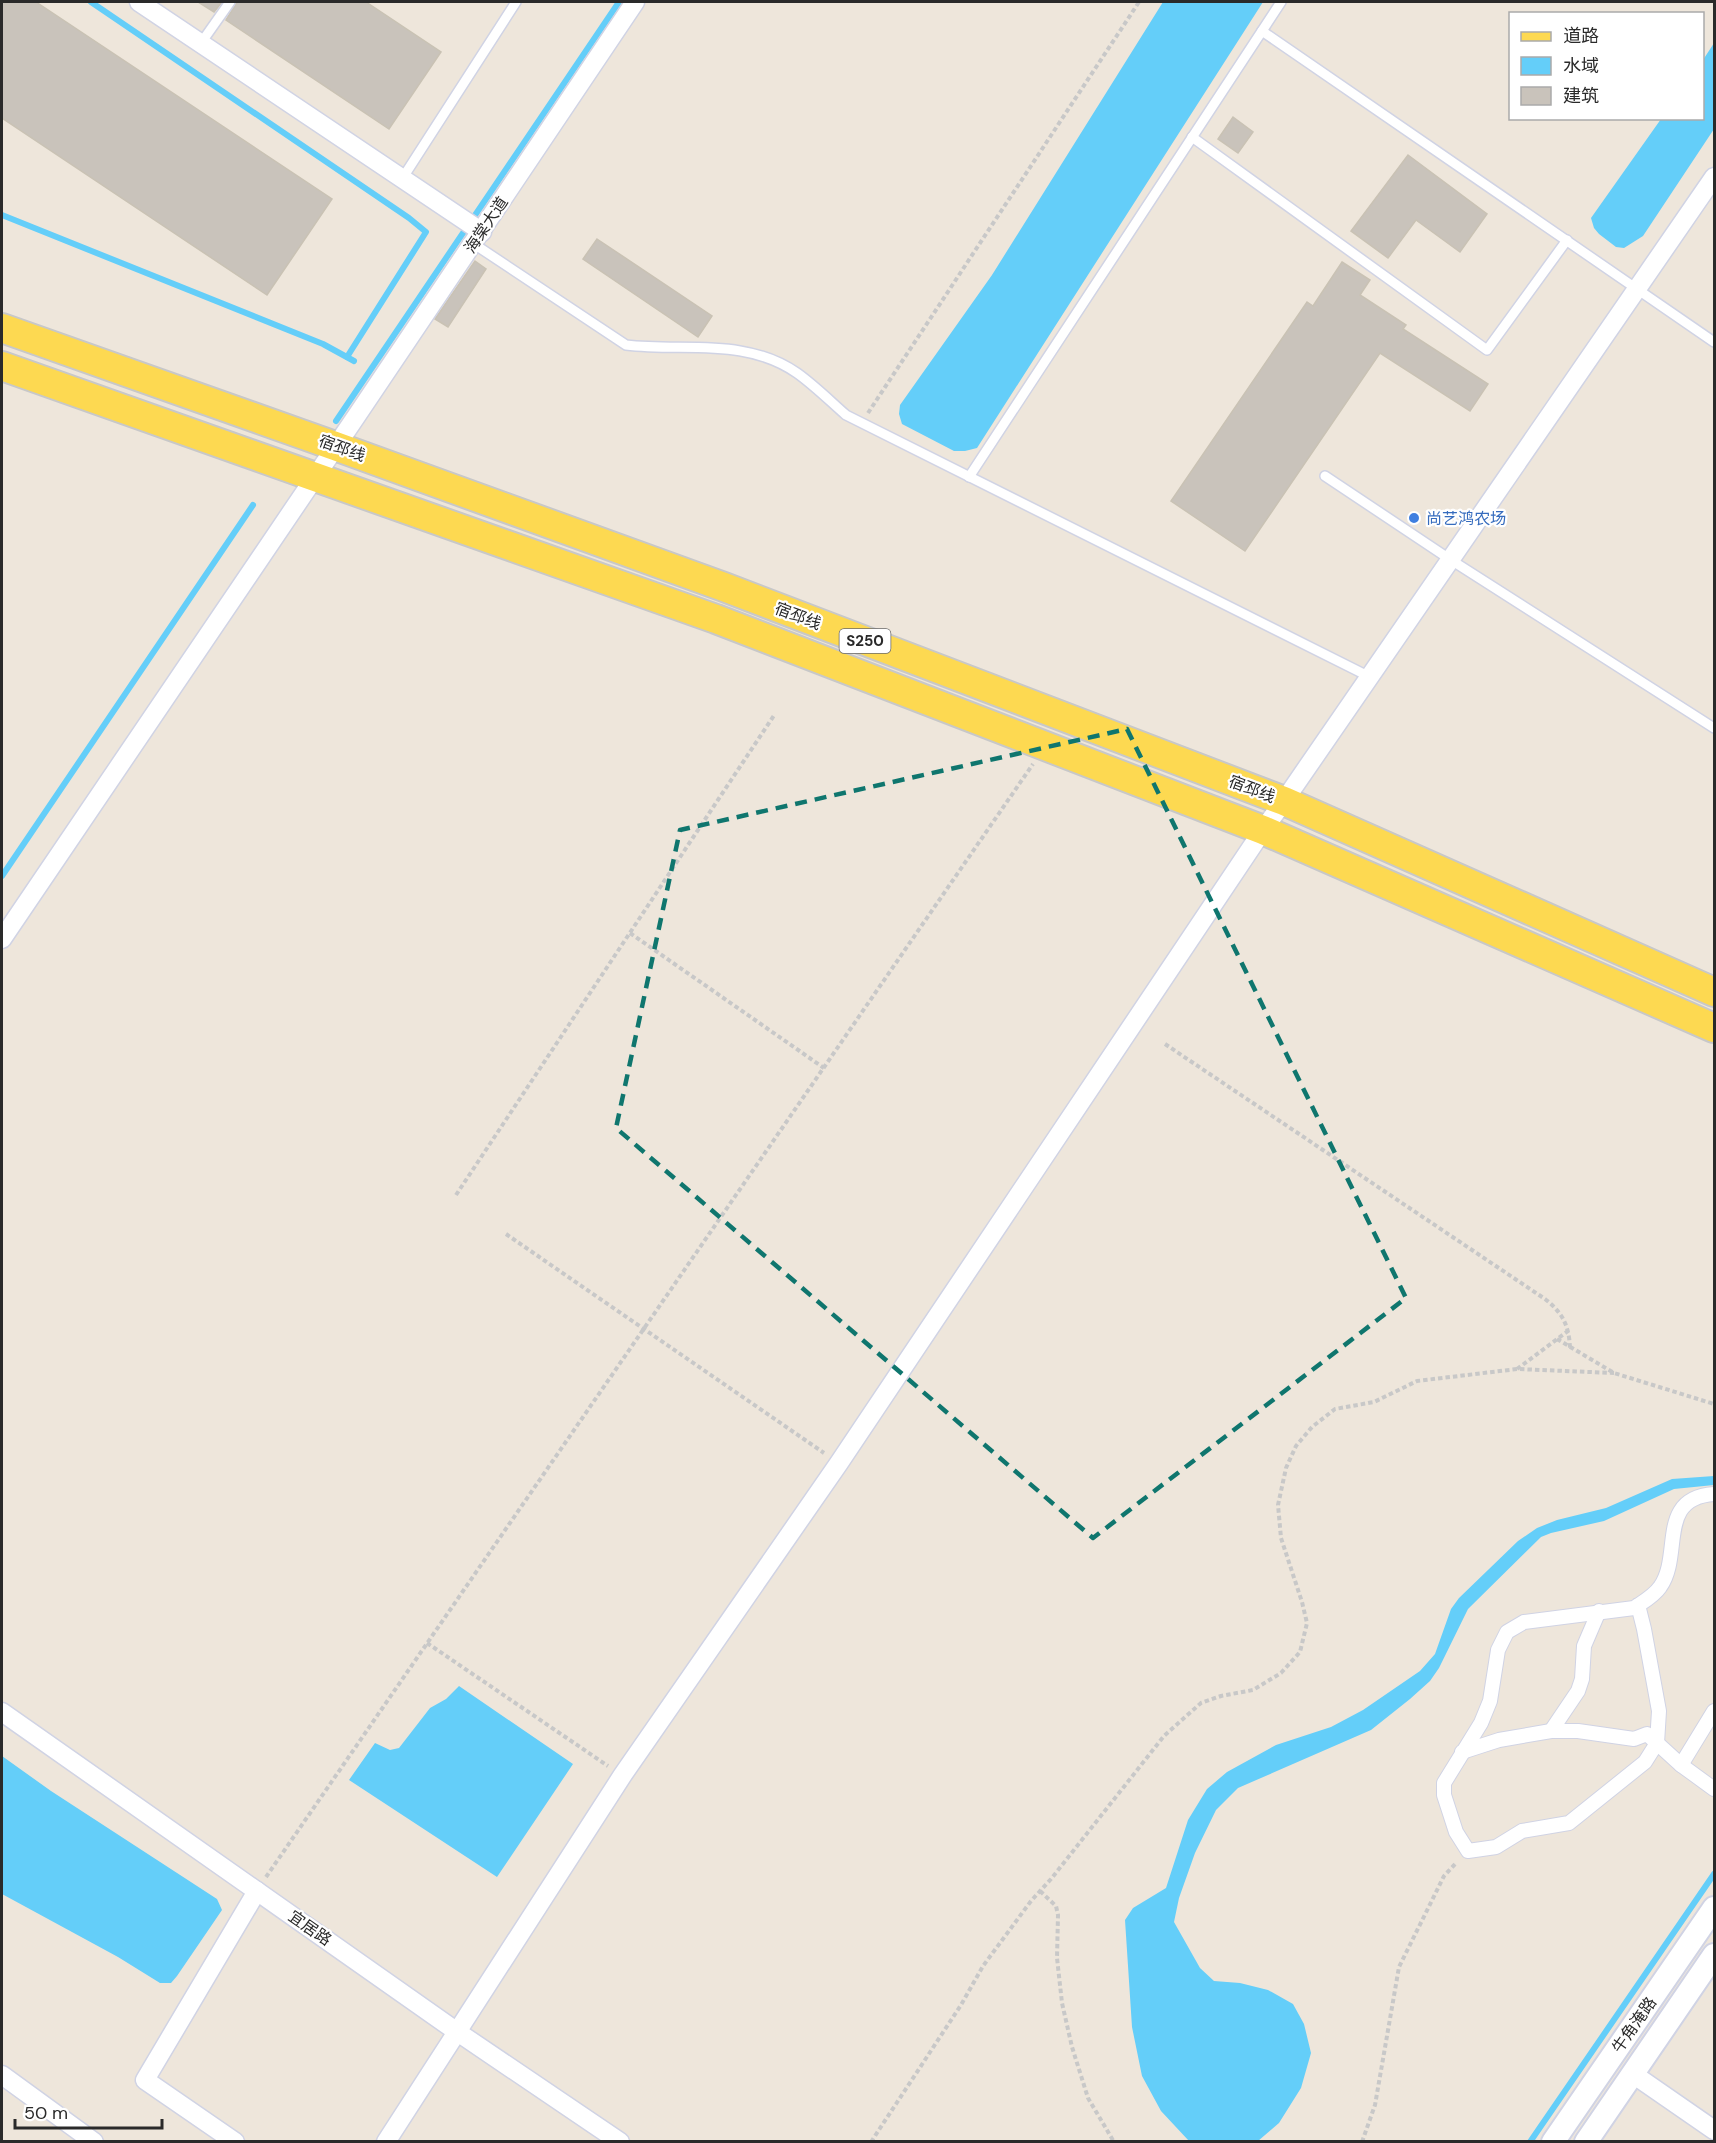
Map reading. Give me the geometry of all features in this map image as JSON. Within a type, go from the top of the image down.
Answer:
[{"type":"main road","name":"宿邳线","points":[[2,328],[724,587],[1284,801],[1714,992]]},
{"type":"main road","name":"宿邳线","points":[[2,366],[716,620],[1263,830],[1714,1028]]},
{"type":"street","points":[[139,2],[462,219],[478,235]]},
{"type":"street","name":"海棠大道","points":[[2,939],[634,2]]},
{"type":"street","points":[[386,2142],[622,1776],[839,1463],[1263,830],[1714,177]]},
{"type":"street","points":[[1638,1605],[1659,1711],[1656,1743],[1646,1762],[1569,1823],[1522,1832],[1496,1847],[1468,1851],[1456,1832],[1444,1795],[1444,1783],[1481,1723],[1490,1701],[1498,1650],[1507,1632],[1524,1622],[1634,1608],[1661,1586],[1670,1562],[1672,1535],[1681,1510],[1691,1501],[1714,1494]]},
{"type":"street","points":[[1551,1731],[1578,1691],[1582,1679],[1584,1646],[1599,1611]]},
{"type":"street","points":[[1681,1765],[1714,1711]]},
{"type":"street","name":"宜居路","points":[[2,1712],[456,2031],[620,2142]]},
{"type":"street","points":[[1462,1752],[1499,1740],[1551,1731],[1578,1731],[1634,1738],[1647,1734],[1681,1765],[1714,1789]]},
{"type":"street","points":[[235,2142],[145,2080],[257,1891]]},
{"type":"street","name":"牛角淹路","points":[[1553,2142],[1714,1908]]},
{"type":"street","name":"牛角淹路","points":[[1586,2142],[1714,1956]]},
{"type":"street","points":[[1633,2073],[1714,2130]]},
{"type":"street","points":[[2,2075],[94,2142]]},
{"type":"lane","points":[[201,43],[230,2]]},
{"type":"lane","points":[[402,178],[516,2]]},
{"type":"lane","points":[[969,477],[1281,2]]},
{"type":"lane","points":[[1262,31],[1714,342]]},
{"type":"lane","points":[[1192,137],[1487,350],[1567,240]]},
{"type":"lane","points":[[478,235],[626,345],[652,348],[733,348],[766,357],[796,373],[846,415],[861,423],[1370,677]]},
{"type":"lane","points":[[1325,476],[1451,560],[1714,728]]},
{"type":"path","points":[[861,423],[1139,2]]},
{"type":"path","points":[[456,1195],[775,714]]},
{"type":"path","points":[[257,1891],[1045,746]]},
{"type":"path","points":[[629,933],[824,1068]]},
{"type":"path","points":[[1165,1044],[1545,1299],[1565,1320],[1569,1331],[1570,1348]]},
{"type":"path","points":[[506,1234],[839,1463]]},
{"type":"path","points":[[1517,1369],[1569,1331]]},
{"type":"path","points":[[1557,1339],[1614,1373],[1714,1404]]},
{"type":"path","points":[[871,2142],[961,2005],[983,1966],[1164,1736],[1201,1703],[1221,1696],[1253,1690],[1281,1673],[1300,1652],[1307,1623],[1281,1538],[1278,1504],[1286,1468],[1296,1446],[1311,1427],[1335,1409],[1374,1402],[1417,1381],[1517,1369],[1614,1373]]},
{"type":"path","points":[[428,1643],[622,1776]]},
{"type":"path","points":[[1362,2142],[1375,2105],[1400,1967],[1444,1876],[1468,1851]]},
{"type":"path","points":[[1040,1891],[1056,1906],[1059,1915],[1057,1958],[1062,2003],[1072,2047],[1088,2098],[1114,2142]]},
{"type":"highlighted area","points":[[1127,729],[1406,1298],[1093,1538],[616,1128],[680,830]]},
{"type":"water","points":[[1163,2],[1263,2],[977,448],[954,451],[902,424],[899,414],[900,405],[992,275]]},
{"type":"water","points":[[1714,43],[1714,129],[1643,236],[1624,248],[1616,247],[1599,234],[1591,218],[1660,120],[1704,120],[1704,58]]},
{"type":"water","points":[[1714,1476],[1714,1485],[1674,1489],[1604,1521],[1541,1537],[1468,1609],[1439,1668],[1430,1681],[1410,1699],[1371,1730],[1238,1788],[1216,1810],[1195,1853],[1179,1898],[1174,1922],[1200,1968],[1214,1981],[1240,1983],[1268,1990],[1293,2004],[1304,2024],[1311,2053],[1301,2088],[1279,2123],[1258,2141],[1189,2141],[1161,2111],[1142,2076],[1132,2027],[1125,1920],[1133,1908],[1166,1888],[1188,1820],[1207,1789],[1227,1772],[1276,1745],[1331,1727],[1363,1710],[1420,1671],[1435,1654],[1451,1609],[1459,1598],[1518,1541],[1537,1528],[1557,1520],[1606,1508],[1672,1479]]},
{"type":"water","points":[[459,1686],[573,1764],[497,1877],[349,1780],[375,1743],[390,1750],[399,1748],[430,1708],[446,1699]]},
{"type":"water","points":[[2,1756],[51,1791],[217,1899],[222,1910],[171,1983],[160,1983],[118,1957],[2,1894]]},
{"type":"building","points":[[2,2],[36,2],[332,199],[267,295],[2,118]]},
{"type":"building","points":[[198,2],[222,2],[214,12]]},
{"type":"building","points":[[237,2],[366,2],[441,52],[389,129],[226,20]]},
{"type":"building","points":[[1233,117],[1253,132],[1238,153],[1218,139]]},
{"type":"building","points":[[1408,155],[1487,214],[1460,252],[1416,220],[1388,258],[1351,231]]},
{"type":"building","points":[[597,239],[712,316],[698,337],[583,259]]},
{"type":"building","points":[[475,261],[486,269],[448,327],[435,319]]},
{"type":"building","points":[[1342,262],[1370,280],[1360,295],[1406,325],[1403,329],[1488,384],[1470,411],[1380,353],[1245,551],[1171,501],[1307,302],[1313,306]]},
{"type":"waterway","points":[[91,2],[409,218],[426,232],[347,357]]},
{"type":"waterway","points":[[336,421],[619,2]]},
{"type":"waterway","points":[[2,215],[323,344],[354,361]]},
{"type":"waterway","points":[[2,876],[253,505]]},
{"type":"waterway","points":[[1530,2142],[1714,1874]]},
{"type":"place","name":"尚艺鸿农场","points":[[1414,518]]}]
